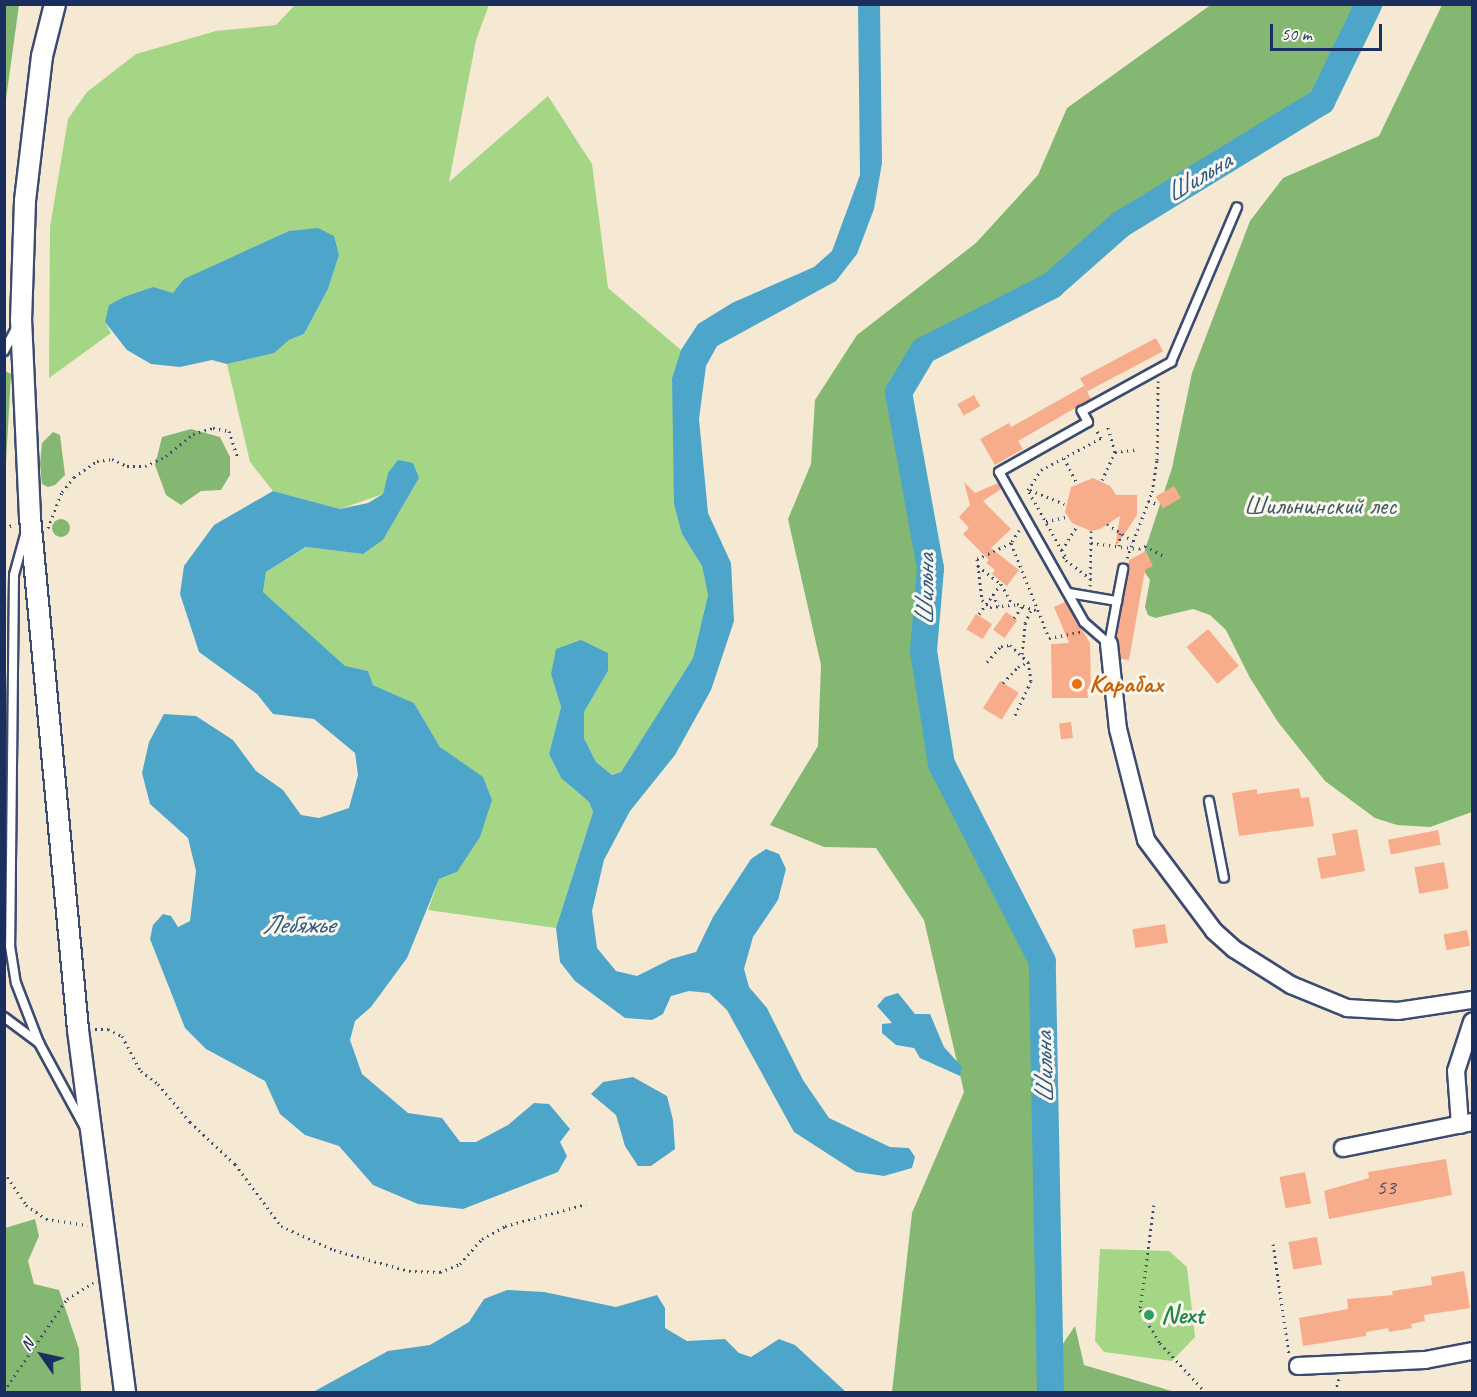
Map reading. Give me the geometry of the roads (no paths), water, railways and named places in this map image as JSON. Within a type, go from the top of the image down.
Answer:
[{"type":"street","points":[[55,4],[42,56],[25,201],[21,319],[30,517],[78,1030],[90,1137],[125,1392]]},
{"type":"street","points":[[1110,644],[1118,729],[1146,840],[1214,931],[1234,949],[1291,985],[1347,1008],[1398,1011],[1473,1000]]},
{"type":"street","points":[[1343,1148],[1466,1123],[1456,1071],[1473,1022]]},
{"type":"street","points":[[1298,1366],[1425,1360],[1473,1351]]},
{"type":"lane","points":[[1110,644],[1091,627],[1069,593],[999,472],[1088,422],[1082,411],[1152,372],[1177,354],[1237,207]]},
{"type":"lane","points":[[4,351],[21,319]]},
{"type":"lane","points":[[30,517],[14,575],[10,946],[16,983],[39,1043],[90,1137]]},
{"type":"lane","points":[[1110,644],[1123,569]]},
{"type":"lane","points":[[1069,593],[1117,601]]},
{"type":"lane","points":[[1209,801],[1224,878]]},
{"type":"lane","points":[[4,1017],[39,1043]]},
{"type":"water","points":[[858,5],[880,5],[882,163],[874,209],[857,254],[836,281],[717,346],[706,366],[699,419],[708,513],[731,563],[734,621],[711,690],[675,755],[630,811],[604,860],[592,911],[597,948],[616,971],[637,976],[671,959],[696,952],[713,917],[751,859],[766,849],[779,854],[786,869],[778,900],[753,937],[744,969],[749,987],[767,1008],[803,1080],[829,1118],[890,1147],[909,1148],[915,1157],[912,1168],[884,1176],[856,1172],[794,1132],[727,1010],[709,993],[689,991],[671,996],[663,1014],[652,1020],[625,1018],[575,981],[560,962],[556,928],[593,812],[589,802],[561,778],[549,754],[561,707],[551,674],[556,649],[581,640],[608,653],[608,671],[584,712],[584,738],[596,762],[612,775],[621,772],[693,658],[708,595],[702,566],[682,534],[674,504],[672,378],[681,350],[698,324],[732,303],[814,267],[832,251],[860,175]]},
{"type":"water","points":[[318,228],[334,236],[339,255],[328,289],[304,334],[289,340],[274,353],[227,364],[212,360],[180,367],[151,364],[127,350],[105,322],[109,305],[124,297],[153,287],[173,293],[184,279],[289,231]]},
{"type":"water","name":"Лебяжье","points":[[398,460],[413,463],[419,478],[383,540],[363,554],[306,547],[266,572],[263,592],[345,666],[368,671],[373,685],[414,703],[440,747],[483,777],[492,800],[480,837],[457,872],[439,879],[407,958],[371,1007],[355,1021],[350,1040],[362,1074],[408,1113],[442,1118],[460,1142],[476,1142],[508,1125],[534,1103],[549,1104],[570,1129],[560,1142],[567,1156],[558,1172],[463,1209],[418,1204],[373,1185],[339,1146],[305,1135],[280,1114],[265,1081],[206,1049],[185,1028],[150,939],[153,925],[163,914],[171,916],[178,927],[190,921],[196,871],[188,838],[150,804],[142,773],[149,742],[164,714],[196,716],[233,740],[256,771],[283,790],[301,815],[319,818],[349,808],[358,775],[355,753],[314,719],[273,714],[257,694],[199,652],[180,594],[184,566],[214,525],[273,491],[340,509],[368,503],[383,494],[388,473]]},
{"type":"water","points":[[898,993],[915,1014],[930,1014],[944,1047],[962,1067],[960,1076],[920,1058],[914,1048],[896,1045],[882,1033],[882,1024],[892,1023],[877,1006],[885,997]]},
{"type":"water","points":[[633,1077],[667,1096],[673,1120],[675,1149],[651,1166],[638,1166],[625,1146],[616,1115],[591,1094],[603,1082]]},
{"type":"water","points":[[507,1290],[544,1292],[616,1307],[657,1295],[665,1308],[665,1328],[687,1341],[725,1339],[739,1353],[751,1357],[779,1339],[795,1345],[846,1392],[313,1392],[388,1351],[430,1345],[469,1322],[484,1299]]},
{"type":"waterway","name":"Шильна","points":[[1050,1392],[1042,961],[941,764],[923,650],[930,568],[898,392],[923,350],[1051,285],[1120,224],[1321,101],[1368,4]]},
{"type":"place","name":"Карабах","points":[[1077,684]]},
{"type":"place","name":"Next","points":[[1149,1315]]},
{"type":"park label","name":"Шильнинский лес","points":[[1320,506]]}]
